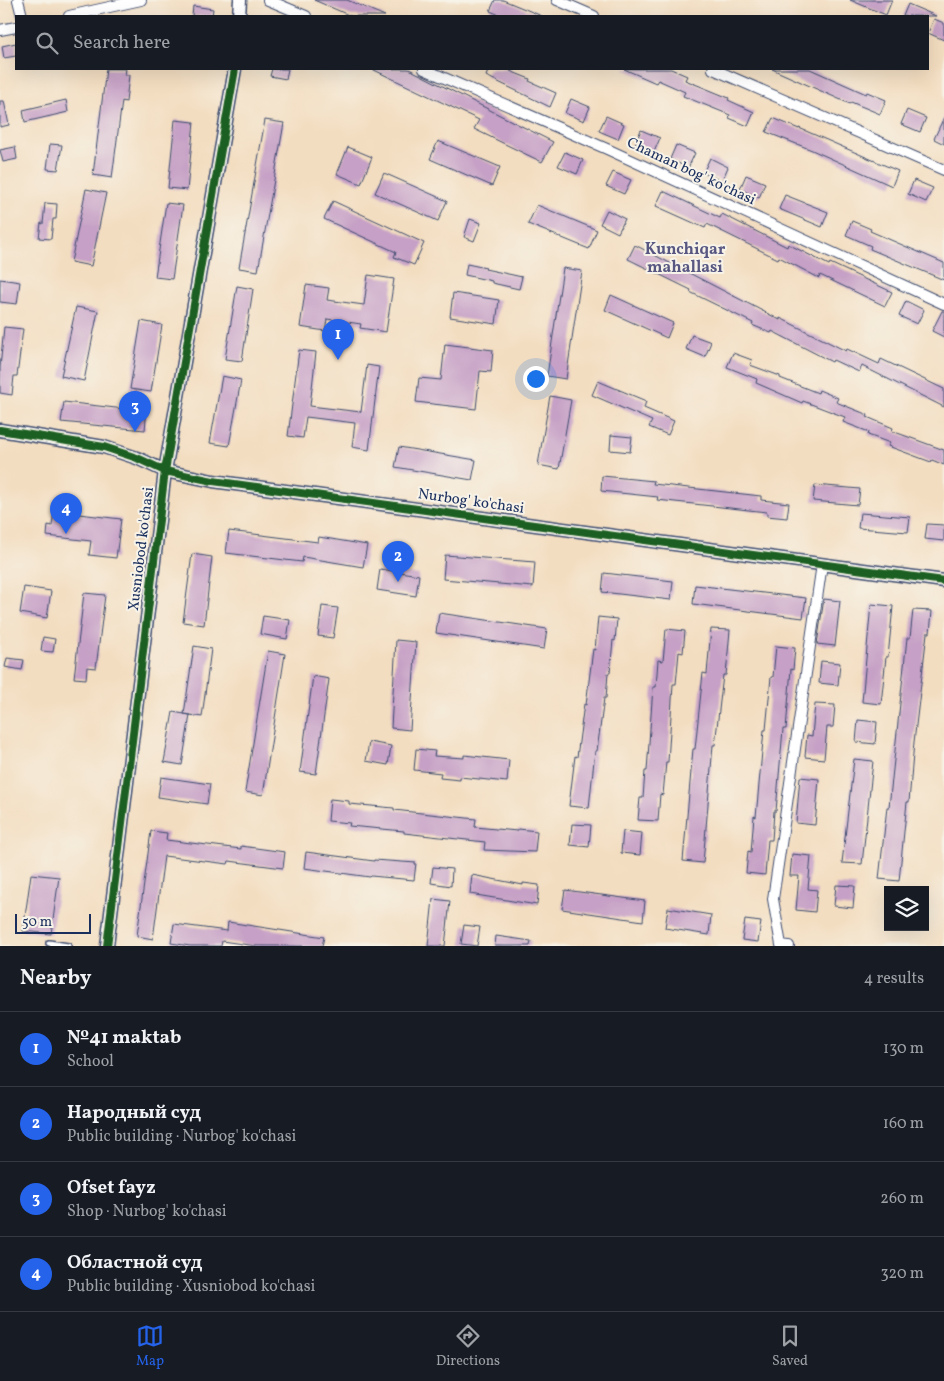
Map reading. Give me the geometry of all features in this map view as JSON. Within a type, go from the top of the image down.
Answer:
[{"type":"street","points":[[18,0],[22,15]]},
{"type":"street","points":[[74,15],[141,0]]},
{"type":"street","points":[[239,15],[240,0]]},
{"type":"street","points":[[268,0],[304,15]]},
{"type":"street","points":[[557,0],[592,15]]},
{"type":"street","points":[[0,30],[15,27]]},
{"type":"street","name":"Xusniobod ko'chasi","points":[[107,946],[164,471],[235,70]]},
{"type":"street","name":"Chaman bog' ko'chasi","points":[[426,70],[607,149],[944,304]]},
{"type":"street","points":[[716,70],[944,170]]},
{"type":"street","name":"Nurbog' ko'chasi","points":[[0,430],[104,447],[137,458],[164,471],[222,483],[944,581]]},
{"type":"street","points":[[789,946],[781,945],[773,899],[822,564]]},
{"type":"lane","points":[[49,943],[68,946]]},
{"type":"building","points":[[314,0],[347,0],[383,15],[349,15]]},
{"type":"building","points":[[495,0],[503,0],[540,15],[500,15],[490,11]]},
{"type":"building","points":[[850,0],[892,0],[886,15]]},
{"type":"building","points":[[908,4],[936,16],[929,15],[903,15]]},
{"type":"building","points":[[193,6],[213,9],[212,15],[192,15]]},
{"type":"building","points":[[934,19],[944,23],[944,40],[929,33]]},
{"type":"building","points":[[15,43],[15,56],[4,58],[2,46]]},
{"type":"building","points":[[106,70],[126,70],[125,75],[129,75],[126,102],[122,101],[112,178],[93,175]]},
{"type":"building","points":[[272,70],[288,70],[286,79],[270,76]]},
{"type":"building","points":[[374,70],[411,70],[553,142],[542,162],[474,129],[479,120]]},
{"type":"building","points":[[489,70],[510,70],[556,93],[550,107],[486,76]]},
{"type":"building","points":[[626,70],[673,70],[687,76],[685,80],[729,98],[728,100],[754,112],[748,126],[729,118],[730,115],[683,96],[685,92],[658,80],[656,83]]},
{"type":"building","points":[[774,70],[812,70],[866,94],[867,92],[886,100],[880,114],[851,102],[850,104]]},
{"type":"building","points":[[571,99],[590,107],[584,121],[565,113]]},
{"type":"building","points":[[66,100],[68,112],[25,122],[23,110]]},
{"type":"building","points":[[0,101],[4,101],[9,125],[0,127]]},
{"type":"building","points":[[907,110],[926,118],[920,132],[901,124]]},
{"type":"building","points":[[606,116],[624,124],[618,139],[599,131]]},
{"type":"building","points":[[944,117],[944,144],[934,139]]},
{"type":"building","points":[[773,118],[898,171],[892,186],[812,150],[766,132]]},
{"type":"building","points":[[175,120],[194,122],[187,190],[168,188]]},
{"type":"building","points":[[265,120],[284,123],[258,271],[239,268]]},
{"type":"building","points":[[641,130],[660,138],[654,152],[635,144]]},
{"type":"building","points":[[438,141],[500,167],[492,186],[430,159]]},
{"type":"building","points":[[50,144],[62,145],[58,170],[47,169]]},
{"type":"building","points":[[676,145],[695,153],[688,168],[670,159]]},
{"type":"building","points":[[15,147],[17,159],[3,162],[0,150]]},
{"type":"building","points":[[348,147],[372,157],[361,184],[337,174]]},
{"type":"building","points":[[565,152],[583,160],[577,174],[558,166]]},
{"type":"building","points":[[710,158],[728,167],[722,181],[703,173]]},
{"type":"building","points":[[613,172],[631,180],[624,194],[606,186]]},
{"type":"building","points":[[384,173],[447,201],[438,221],[375,193]]},
{"type":"building","points":[[746,175],[765,183],[759,198],[740,189]]},
{"type":"building","points":[[914,180],[933,188],[926,202],[908,194]]},
{"type":"building","points":[[86,189],[106,193],[91,266],[71,262]]},
{"type":"building","points":[[663,191],[720,218],[722,214],[787,247],[788,244],[829,265],[830,263],[892,292],[885,306],[820,275],[819,278],[779,257],[778,259],[707,224],[705,228],[656,206]]},
{"type":"building","points":[[785,195],[828,212],[822,227],[779,209]]},
{"type":"building","points":[[333,201],[424,243],[414,265],[394,257],[396,252],[324,219]]},
{"type":"building","points":[[45,203],[57,204],[56,219],[53,219],[51,239],[39,238],[41,223],[43,224]]},
{"type":"building","points":[[166,203],[183,205],[172,279],[155,277]]},
{"type":"building","points":[[537,205],[597,230],[589,249],[528,224]]},
{"type":"building","points":[[607,210],[625,219],[618,233],[600,224]]},
{"type":"building","points":[[470,219],[481,223],[474,241],[464,237]]},
{"type":"building","points":[[852,221],[871,229],[870,231],[944,263],[944,280],[870,249],[871,246],[846,235]]},
{"type":"building","points":[[635,245],[780,320],[780,318],[846,351],[847,349],[879,364],[881,359],[944,389],[944,407],[862,366],[859,372],[833,360],[832,362],[772,331],[771,333],[752,325],[753,323],[690,292],[691,290],[628,259]]},
{"type":"building","points":[[467,264],[522,277],[519,289],[465,275]]},
{"type":"building","points":[[563,268],[582,271],[566,379],[547,376]]},
{"type":"building","points":[[368,275],[394,279],[386,332],[360,328],[361,324],[327,319],[325,331],[300,327],[306,285],[329,288],[327,300],[364,305]]},
{"type":"building","points":[[0,279],[20,282],[17,304],[0,302]]},
{"type":"building","points":[[237,286],[253,289],[242,361],[225,359]]},
{"type":"building","points":[[453,293],[499,300],[496,324],[450,317]]},
{"type":"building","points":[[611,295],[673,323],[667,338],[605,310]]},
{"type":"building","points":[[906,301],[924,310],[917,324],[899,316]]},
{"type":"building","points":[[76,307],[98,311],[84,381],[61,376]]},
{"type":"building","points":[[942,311],[944,311],[944,337],[932,331]]},
{"type":"building","points":[[141,321],[162,325],[151,392],[130,389]]},
{"type":"building","points":[[4,327],[23,329],[17,376],[14,376],[12,395],[0,393],[0,368]]},
{"type":"building","points":[[692,335],[711,342],[705,357],[686,349]]},
{"type":"building","points":[[445,344],[493,350],[491,372],[480,371],[476,409],[416,402],[419,378],[441,380]]},
{"type":"building","points":[[299,350],[316,352],[310,406],[361,412],[367,365],[379,367],[369,450],[352,447],[355,423],[306,417],[303,438],[288,436]]},
{"type":"building","points":[[733,353],[752,360],[750,365],[780,376],[780,378],[818,393],[819,390],[838,398],[836,402],[868,415],[867,417],[893,428],[892,431],[944,450],[944,465],[888,446],[890,443],[868,435],[869,432],[843,422],[845,417],[803,401],[802,403],[756,383],[757,379],[727,367]]},
{"type":"building","points":[[222,376],[241,380],[229,446],[210,443]]},
{"type":"building","points":[[598,381],[646,401],[644,408],[674,421],[668,435],[649,427],[652,421],[592,395]]},
{"type":"building","points":[[550,396],[571,400],[559,469],[538,465]]},
{"type":"building","points":[[64,402],[133,410],[134,407],[147,408],[145,430],[61,422]]},
{"type":"building","points":[[611,435],[632,437],[630,452],[610,450]]},
{"type":"building","points":[[399,447],[476,460],[472,480],[395,467]]},
{"type":"building","points":[[602,476],[654,481],[653,484],[761,496],[761,500],[789,503],[787,518],[767,516],[767,512],[657,500],[658,497],[601,491]]},
{"type":"building","points":[[815,485],[860,489],[858,505],[813,501]]},
{"type":"building","points":[[54,511],[121,519],[116,558],[89,555],[91,541],[47,536],[48,525],[52,526]]},
{"type":"building","points":[[860,513],[910,517],[908,532],[858,528]]},
{"type":"building","points":[[927,524],[944,525],[944,541],[925,539]]},
{"type":"building","points":[[229,531],[318,542],[319,537],[367,545],[363,567],[303,557],[302,562],[226,553]]},
{"type":"building","points":[[192,554],[212,557],[204,625],[183,622]]},
{"type":"building","points":[[445,555],[535,562],[533,587],[443,579]]},
{"type":"building","points":[[380,569],[419,575],[416,596],[377,590]]},
{"type":"building","points":[[604,573],[673,581],[671,600],[602,592]]},
{"type":"building","points":[[695,585],[806,598],[803,618],[693,604]]},
{"type":"building","points":[[24,587],[51,591],[47,618],[20,613]]},
{"type":"building","points":[[84,593],[105,595],[96,668],[87,667],[86,679],[74,678]]},
{"type":"building","points":[[824,599],[840,601],[835,646],[817,644]]},
{"type":"building","points":[[871,604],[893,606],[881,704],[862,702]]},
{"type":"building","points":[[322,606],[338,608],[333,638],[318,636]]},
{"type":"building","points":[[913,610],[932,611],[930,633],[927,633],[899,881],[879,879],[887,807],[889,807],[907,638],[910,638]]},
{"type":"building","points":[[439,613],[547,629],[544,649],[436,633]]},
{"type":"building","points":[[263,616],[290,620],[287,639],[260,634]]},
{"type":"building","points":[[598,617],[617,619],[615,641],[613,640],[606,698],[604,698],[597,751],[595,751],[589,808],[569,806],[575,756],[577,757],[584,704],[586,705],[593,649],[595,650]]},
{"type":"building","points":[[666,629],[685,631],[683,653],[679,652],[676,684],[673,684],[668,762],[666,762],[663,795],[660,794],[658,821],[638,820],[640,798],[643,798],[645,771],[647,771],[653,687],[656,687],[658,660],[663,661]]},
{"type":"building","points":[[711,629],[730,630],[726,675],[723,675],[715,745],[713,745],[703,863],[683,861],[693,749],[695,749],[703,673],[707,674]]},
{"type":"building","points":[[43,637],[55,639],[53,652],[41,651]]},
{"type":"building","points":[[396,640],[416,642],[410,730],[391,728]]},
{"type":"building","points":[[194,646],[211,649],[202,717],[184,714]]},
{"type":"building","points":[[776,646],[795,648],[793,670],[791,669],[786,729],[783,729],[776,811],[774,811],[772,840],[768,840],[765,875],[746,873],[748,851],[751,852],[754,816],[756,817],[764,730],[766,730]]},
{"type":"building","points":[[268,651],[285,654],[263,795],[245,792]]},
{"type":"building","points":[[7,658],[24,660],[22,670],[5,667]]},
{"type":"building","points":[[821,661],[840,663],[838,685],[819,683]]},
{"type":"building","points":[[313,676],[329,679],[316,774],[300,772]]},
{"type":"building","points":[[815,704],[835,705],[833,727],[827,727],[824,759],[805,757],[807,735],[812,736]]},
{"type":"building","points":[[173,712],[190,715],[182,765],[164,762]]},
{"type":"building","points":[[858,720],[877,722],[875,744],[856,742]]},
{"type":"building","points":[[369,742],[391,746],[388,765],[366,761]]},
{"type":"building","points":[[416,749],[435,751],[434,756],[464,758],[464,755],[509,760],[507,782],[460,777],[460,780],[440,778],[441,773],[414,770]]},
{"type":"building","points":[[854,759],[873,761],[862,864],[842,863]]},
{"type":"building","points":[[161,777],[210,784],[207,804],[158,797]]},
{"type":"building","points":[[800,777],[819,779],[815,825],[796,823]]},
{"type":"building","points":[[330,799],[349,801],[349,804],[476,819],[475,827],[537,831],[535,852],[484,850],[485,842],[349,826],[350,823],[328,821]]},
{"type":"building","points":[[572,824],[591,825],[589,847],[570,845]]},
{"type":"building","points":[[151,831],[167,833],[166,840],[241,849],[241,846],[285,852],[283,868],[229,861],[228,864],[164,856],[153,939],[137,936]]},
{"type":"building","points":[[623,831],[642,833],[640,855],[621,853]]},
{"type":"building","points":[[306,852],[374,861],[416,863],[414,880],[370,877],[304,868]]},
{"type":"building","points":[[792,854],[811,856],[808,889],[817,890],[815,912],[796,910],[799,876],[790,876]]},
{"type":"building","points":[[433,867],[452,869],[451,886],[431,883]]},
{"type":"building","points":[[31,874],[59,877],[51,934],[23,931]]},
{"type":"building","points":[[472,875],[523,885],[523,883],[539,885],[537,905],[470,894]]},
{"type":"building","points":[[836,885],[855,886],[853,908],[834,906]]},
{"type":"building","points":[[565,890],[645,901],[643,921],[562,909]]},
{"type":"building","points":[[433,899],[450,901],[445,946],[428,946]]},
{"type":"building","points":[[668,908],[711,915],[709,935],[665,928]]},
{"type":"building","points":[[745,920],[761,922],[758,942],[742,940]]},
{"type":"building","points":[[228,922],[324,937],[322,946],[256,946],[222,941],[221,946],[190,946],[171,943],[174,924],[227,931]]},
{"type":"building","points":[[464,925],[480,927],[477,946],[461,944]]},
{"type":"building","points":[[496,936],[531,941],[530,946],[495,946]]},
{"type":"cycle path","points":[[107,946],[165,471],[235,70]]},
{"type":"cycle path","points":[[0,430],[104,447],[137,458],[165,471],[213,481],[944,581]]},
{"type":"place","name":"№41 maktab","points":[[338,360]]},
{"type":"place","name":"Ofset fayz","points":[[135,432]]},
{"type":"place","name":"Областной суд","points":[[66,534]]},
{"type":"place","name":"Народный суд","points":[[398,582]]},
{"type":"district","name":"Kunchiqar mahallasi","points":[[685,259]]}]
